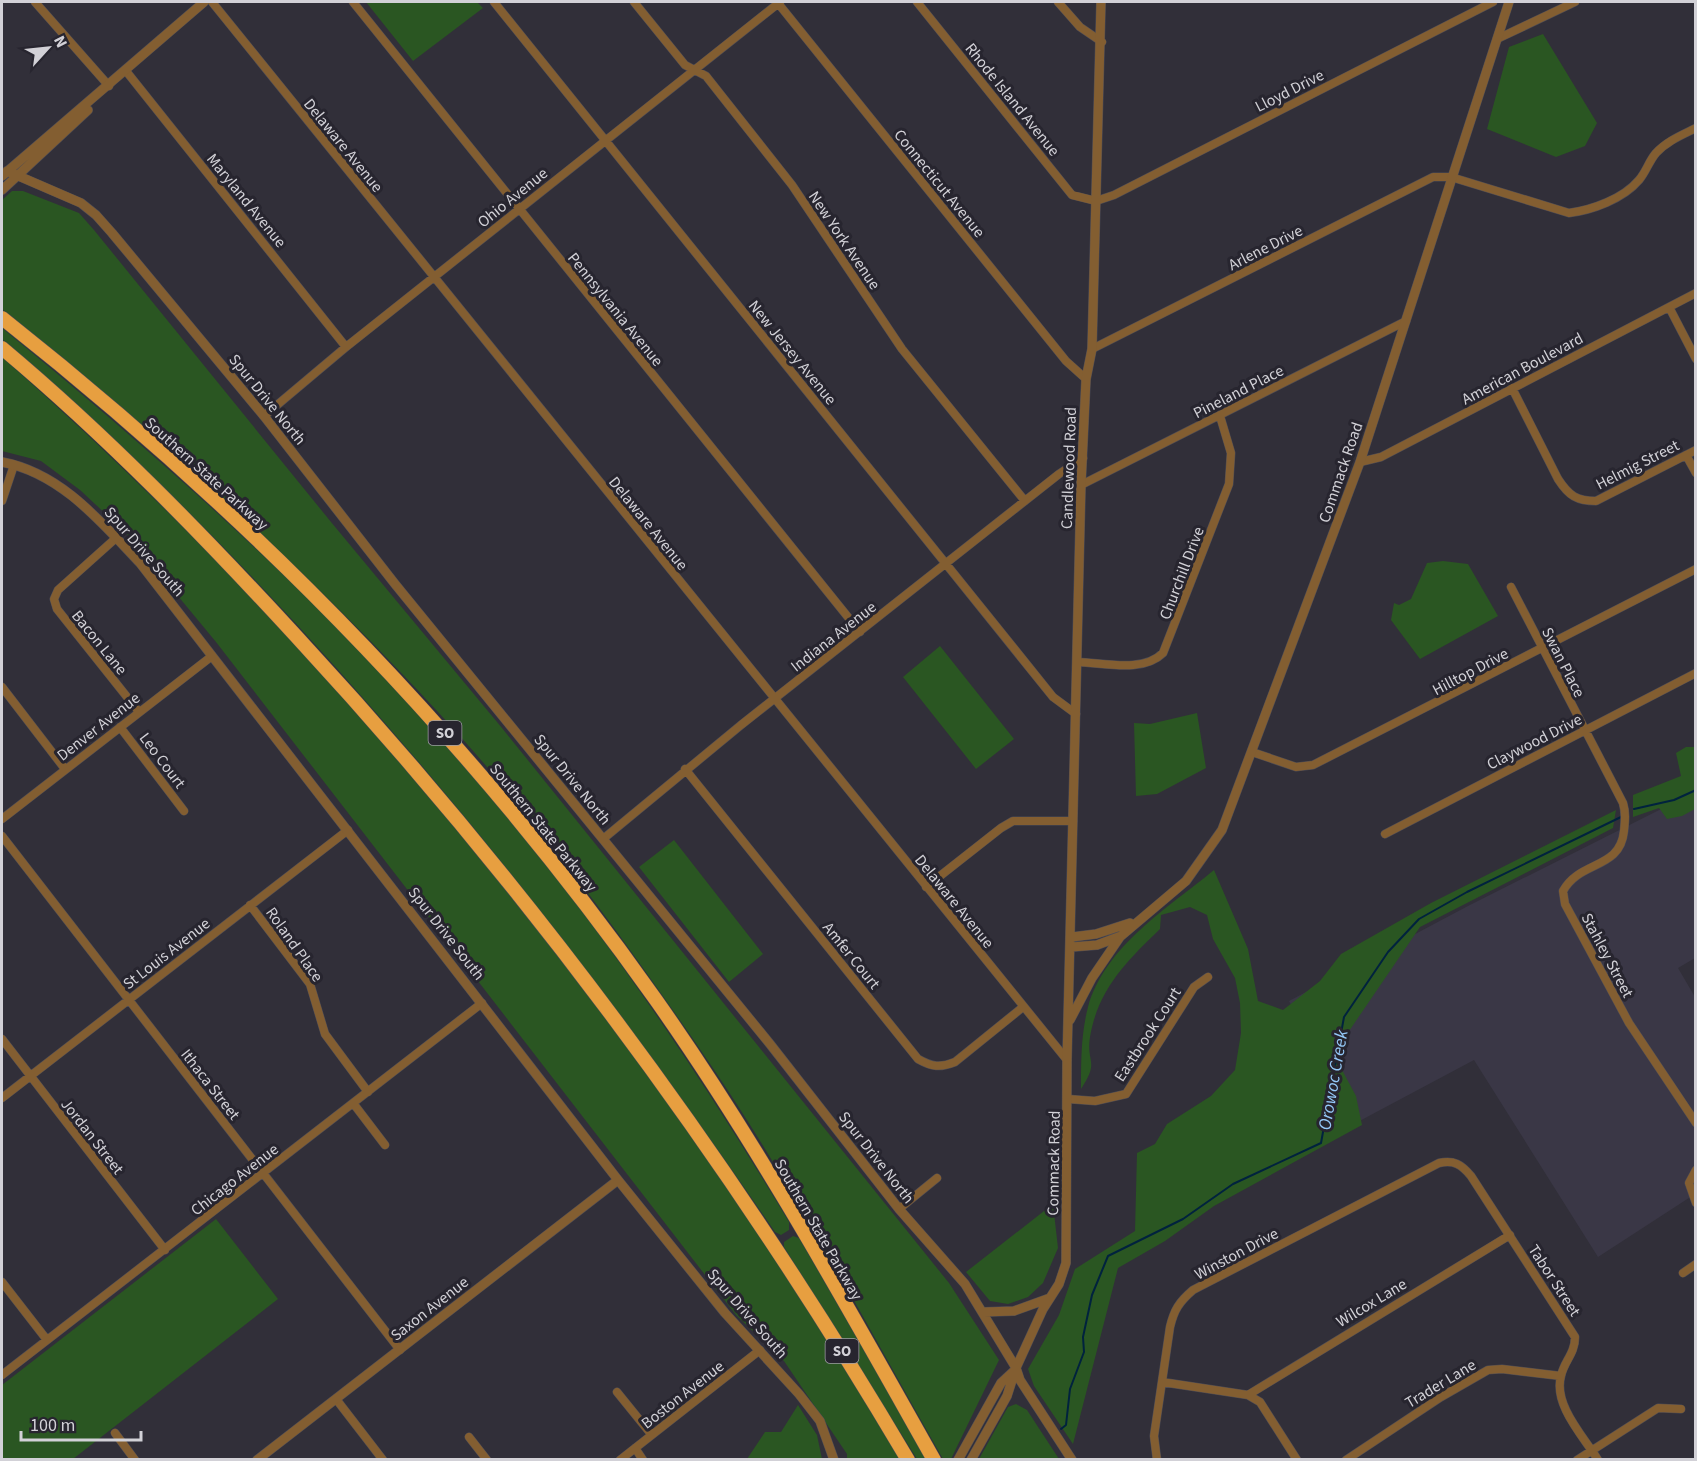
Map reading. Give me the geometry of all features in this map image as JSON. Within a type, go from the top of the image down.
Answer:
[{"type":"highway","name":"Southern State Parkway","points":[[2,318],[158,450],[282,563],[397,681],[510,809],[611,938],[701,1067],[766,1171],[934,1460]]},
{"type":"highway","name":"SO","points":[[2,348],[141,475],[263,600],[381,729],[501,872],[606,1006],[722,1168],[818,1312],[908,1460]]},
{"type":"street","points":[[35,2],[109,86]]},
{"type":"street","points":[[3,171],[109,86],[204,2]]},
{"type":"street","name":"Delaware Avenue","points":[[212,2],[1067,1060]]},
{"type":"street","name":"Pennsylvania Avenue","points":[[353,2],[860,632]]},
{"type":"street","name":"New Jersey Avenue","points":[[494,2],[1053,697],[1076,714]]},
{"type":"street","name":"New York Avenue","points":[[634,2],[685,65],[706,76],[792,185],[902,349],[1024,501]]},
{"type":"street","name":"Ohio Avenue","points":[[264,416],[346,347],[778,2]]},
{"type":"street","name":"Connecticut Avenue","points":[[778,2],[1066,361],[1086,379]]},
{"type":"street","name":"Rhode Island Avenue","points":[[917,2],[1072,195],[1096,201]]},
{"type":"street","points":[[1058,2],[1080,27],[1102,42]]},
{"type":"street","name":"Candlewood Road","points":[[1072,942],[1082,485],[1086,379],[1092,349],[1102,42],[1101,2]]},
{"type":"street","name":"Lloyd Drive","points":[[1096,201],[1114,195],[1493,2]]},
{"type":"street","name":"Commack Road","points":[[1072,942],[1097,945],[1121,936],[1139,918],[1186,880],[1222,830],[1360,462],[1509,2]]},
{"type":"street","points":[[1497,39],[1575,2]]},
{"type":"street","name":"Maryland Avenue","points":[[126,71],[346,347]]},
{"type":"street","points":[[2,190],[88,110],[109,86]]},
{"type":"street","points":[[1451,177],[1546,208],[1569,213],[1586,210],[1639,181],[1655,154],[1668,142],[1695,128]]},
{"type":"street","name":"Spur Drive North","points":[[3,171],[81,204],[96,215],[264,416],[770,1044],[899,1209],[965,1284],[1017,1368],[1020,1380],[1072,1460]]},
{"type":"street","name":"Arlene Drive","points":[[1092,349],[1433,177],[1451,177]]},
{"type":"street","name":"American Boulevard","points":[[1360,462],[1381,457],[1695,293]]},
{"type":"street","points":[[1669,307],[1695,360]]},
{"type":"street","name":"Pineland Place","points":[[1082,485],[1406,321]]},
{"type":"street","name":"Helmig Street","points":[[1512,388],[1558,479],[1567,493],[1580,501],[1596,501],[1695,450]]},
{"type":"street","name":"Churchill Drive","points":[[1078,662],[1139,665],[1154,662],[1163,653],[1228,484],[1231,453],[1220,416]]},
{"type":"street","points":[[1686,455],[1695,473]]},
{"type":"street","name":"Indiana Avenue","points":[[603,839],[685,769],[1024,501],[1083,458]]},
{"type":"street","name":"Spur Drive South","points":[[2,462],[56,483],[140,563],[618,1180],[725,1313],[760,1350],[820,1421],[834,1460]]},
{"type":"street","points":[[2,501],[14,465]]},
{"type":"street","name":"Bacon Lane","points":[[116,538],[58,590],[54,599],[57,609],[139,712]]},
{"type":"street","name":"Hilltop Drive","points":[[1252,752],[1281,764],[1296,767],[1313,765],[1695,569]]},
{"type":"street","name":"Swan Place","points":[[1511,586],[1626,813]]},
{"type":"street","name":"Denver Avenue","points":[[2,819],[212,656]]},
{"type":"street","name":"Claywood Drive","points":[[1385,834],[1695,673]]},
{"type":"street","points":[[2,687],[65,769]]},
{"type":"street","name":"Leo Court","points":[[120,727],[184,811]]},
{"type":"street","name":"Amfer Court","points":[[685,769],[918,1059],[930,1066],[942,1067],[956,1062],[1023,1007]]},
{"type":"street","name":"Stahley Street","points":[[1626,813],[1623,843],[1617,853],[1569,879],[1563,891],[1565,904],[1643,1043],[1695,1123]]},
{"type":"street","points":[[927,887],[1013,821],[1073,821]]},
{"type":"street","name":"St Louis Avenue","points":[[2,1098],[348,830]]},
{"type":"street","name":"Ithaca Street","points":[[2,836],[400,1350]]},
{"type":"street","name":"Roland Place","points":[[250,905],[310,984],[325,1034],[368,1092]]},
{"type":"street","name":"Commack Road","points":[[1072,942],[1139,918]]},
{"type":"street","points":[[1069,1022],[1092,978],[1121,936]]},
{"type":"street","name":"Commack Road","points":[[971,1460],[1007,1396],[1017,1368],[1059,1284],[1066,1263],[1067,1060],[1072,942]]},
{"type":"street","name":"Eastbrook Court","points":[[1068,1099],[1095,1101],[1126,1094],[1194,987],[1208,976]]},
{"type":"street","name":"Chicago Avenue","points":[[2,1375],[482,1003]]},
{"type":"street","name":"Jordan Street","points":[[2,1039],[165,1250]]},
{"type":"street","points":[[353,1103],[385,1145]]},
{"type":"street","name":"Tabor Street","points":[[1451,1160],[1464,1167],[1471,1176],[1575,1337],[1575,1348],[1561,1376]]},
{"type":"street","name":"Winston Drive","points":[[1157,1460],[1154,1436],[1174,1311],[1180,1301],[1193,1290],[1439,1162],[1451,1160]]},
{"type":"street","points":[[1695,1170],[1689,1183],[1695,1203]]},
{"type":"street","points":[[899,1209],[938,1178]]},
{"type":"street","name":"Saxon Avenue","points":[[257,1460],[618,1180]]},
{"type":"street","name":"Wilcox Lane","points":[[1248,1395],[1510,1235]]},
{"type":"street","points":[[1683,1273],[1695,1264]]},
{"type":"street","points":[[2,1282],[47,1340]]},
{"type":"street","points":[[984,1312],[1014,1311],[1050,1298]]},
{"type":"street","name":"Boston Avenue","points":[[620,1460],[760,1350]]},
{"type":"street","name":"Commack Road","points":[[958,1460],[1001,1383],[1017,1368]]},
{"type":"street","name":"Trader Lane","points":[[1346,1460],[1441,1397],[1488,1370],[1502,1369],[1561,1376]]},
{"type":"street","points":[[1561,1376],[1564,1406],[1598,1460]]},
{"type":"street","points":[[1162,1382],[1248,1395],[1260,1402],[1297,1460]]},
{"type":"street","points":[[617,1392],[651,1434]]},
{"type":"street","points":[[336,1399],[383,1460]]},
{"type":"street","points":[[1577,1460],[1658,1408],[1681,1409]]},
{"type":"street","points":[[115,1433],[135,1460]]},
{"type":"street","points":[[469,1437],[486,1460]]},
{"type":"street","points":[[635,1448],[643,1460]]},
{"type":"shaded area","points":[[1695,792],[1695,958],[1678,968],[1695,997],[1695,1194],[1598,1257],[1474,1060],[1352,1125],[1289,1001],[1468,906]]},
{"type":"green space","points":[[366,2],[477,2],[483,8],[413,61]]},
{"type":"green space","points":[[1543,34],[1597,123],[1585,146],[1556,157],[1487,129],[1509,47]]},
{"type":"green space","points":[[12,191],[23,191],[79,213],[94,230],[502,728],[949,1283],[999,1360],[951,1459],[943,1459],[823,1246],[727,1089],[603,913],[506,789],[387,658],[281,553],[116,404],[2,309],[2,200]]},
{"type":"green space","points":[[2,328],[100,410],[243,537],[335,626],[438,735],[548,867],[650,1005],[744,1149],[789,1222],[789,1230],[781,1235],[775,1232],[690,1111],[602,992],[511,874],[417,760],[319,649],[218,541],[112,438],[2,339]]},
{"type":"green space","points":[[2,357],[133,478],[258,605],[379,737],[494,873],[603,1014],[708,1159],[807,1307],[900,1459],[847,1459],[847,1454],[784,1361],[736,1315],[216,642],[125,532],[80,490],[41,461],[2,451]]},
{"type":"green space","points":[[1443,561],[1468,564],[1498,616],[1420,659],[1391,620],[1394,603],[1399,605],[1411,599],[1427,563]]},
{"type":"green space","points":[[940,646],[1014,739],[976,769],[903,677]]},
{"type":"green space","points":[[1197,713],[1206,768],[1157,794],[1136,796],[1134,723],[1150,724]]},
{"type":"green space","points":[[1686,747],[1695,747],[1695,809],[1682,816],[1667,819],[1659,808],[1633,817],[1633,795],[1681,776],[1676,753]]},
{"type":"green space","points":[[1616,810],[1613,828],[1420,927],[1347,1034],[1341,1068],[1356,1096],[1362,1125],[1214,1206],[1165,1241],[1118,1268],[1073,1444],[1034,1386],[1028,1369],[1059,1315],[1075,1269],[1135,1231],[1137,1153],[1155,1144],[1167,1124],[1211,1096],[1235,1070],[1241,1033],[1240,1003],[1235,978],[1213,939],[1207,915],[1190,907],[1161,915],[1160,929],[1125,965],[1100,1004],[1090,1037],[1090,1072],[1081,1089],[1081,1058],[1088,1007],[1096,985],[1108,965],[1123,947],[1158,914],[1214,870],[1248,949],[1258,1001],[1283,1010],[1320,981],[1341,954],[1431,903]]},
{"type":"green space","points":[[674,840],[763,954],[729,982],[639,867]]},
{"type":"green space","points":[[1053,1204],[1058,1248],[1043,1283],[1028,1297],[1008,1304],[990,1301],[966,1272]]},
{"type":"green space","points":[[216,1219],[278,1299],[73,1459],[2,1459],[2,1385]]},
{"type":"green space","points":[[793,1236],[799,1238],[927,1459],[917,1459],[784,1247],[784,1242]]},
{"type":"green space","points":[[1016,1404],[1027,1410],[1059,1459],[979,1459],[1008,1407]]},
{"type":"green space","points":[[798,1405],[817,1435],[822,1459],[747,1459],[765,1432],[781,1432]]},
{"type":"waterway","name":"Orowoc Creek","points":[[1634,809],[1674,800],[1696,790]]},
{"type":"waterway","name":"Orowoc Creek","points":[[1061,1429],[1066,1425],[1070,1389],[1084,1352],[1083,1337],[1092,1295],[1108,1256],[1183,1219],[1233,1184],[1321,1143],[1344,1017],[1388,952],[1419,919],[1467,892],[1623,816]]}]
